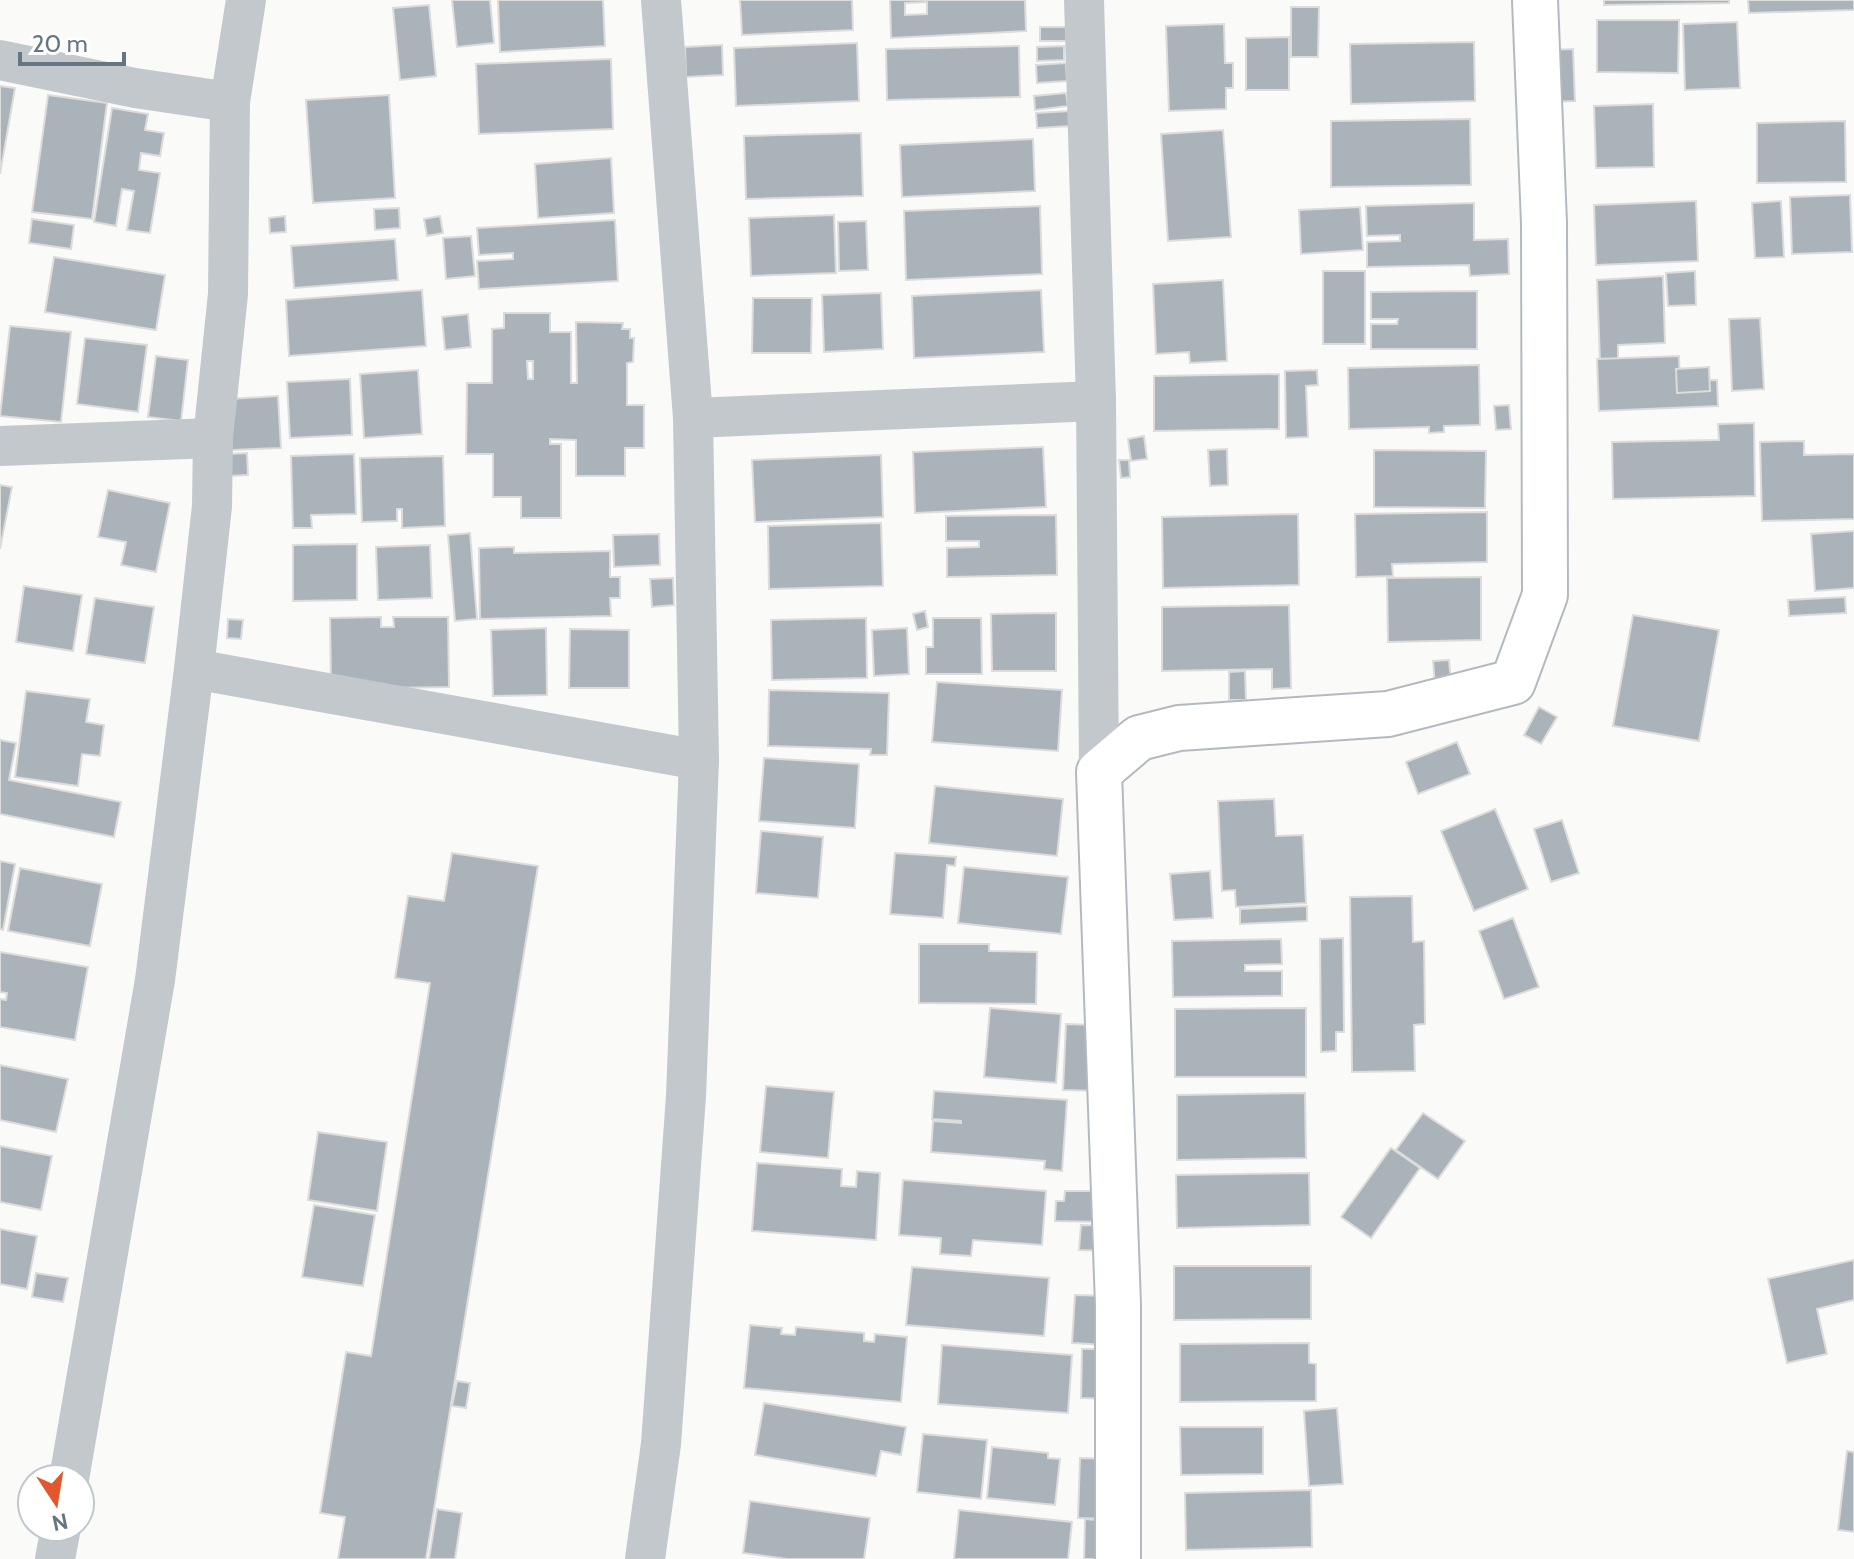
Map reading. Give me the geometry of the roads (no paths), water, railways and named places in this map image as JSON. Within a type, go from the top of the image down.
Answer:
[{"type":"street","points":[[72,1463],[155,980],[194,669],[212,506],[213,438],[228,294],[230,102],[246,0]]},
{"type":"street","points":[[645,1559],[661,1444],[686,1096],[699,760],[693,418],[661,0]]},
{"type":"street","points":[[1084,0],[1096,401],[1099,772],[1118,1305],[1118,1559]]},
{"type":"street","points":[[1099,772],[1139,738],[1179,728],[1388,714],[1513,682],[1545,595],[1544,223],[1535,0]]},
{"type":"street","points":[[0,60],[135,88],[230,102]]},
{"type":"street","points":[[693,418],[1096,401]]},
{"type":"street","points":[[0,446],[213,438]]},
{"type":"street","points":[[194,669],[699,760]]}]
